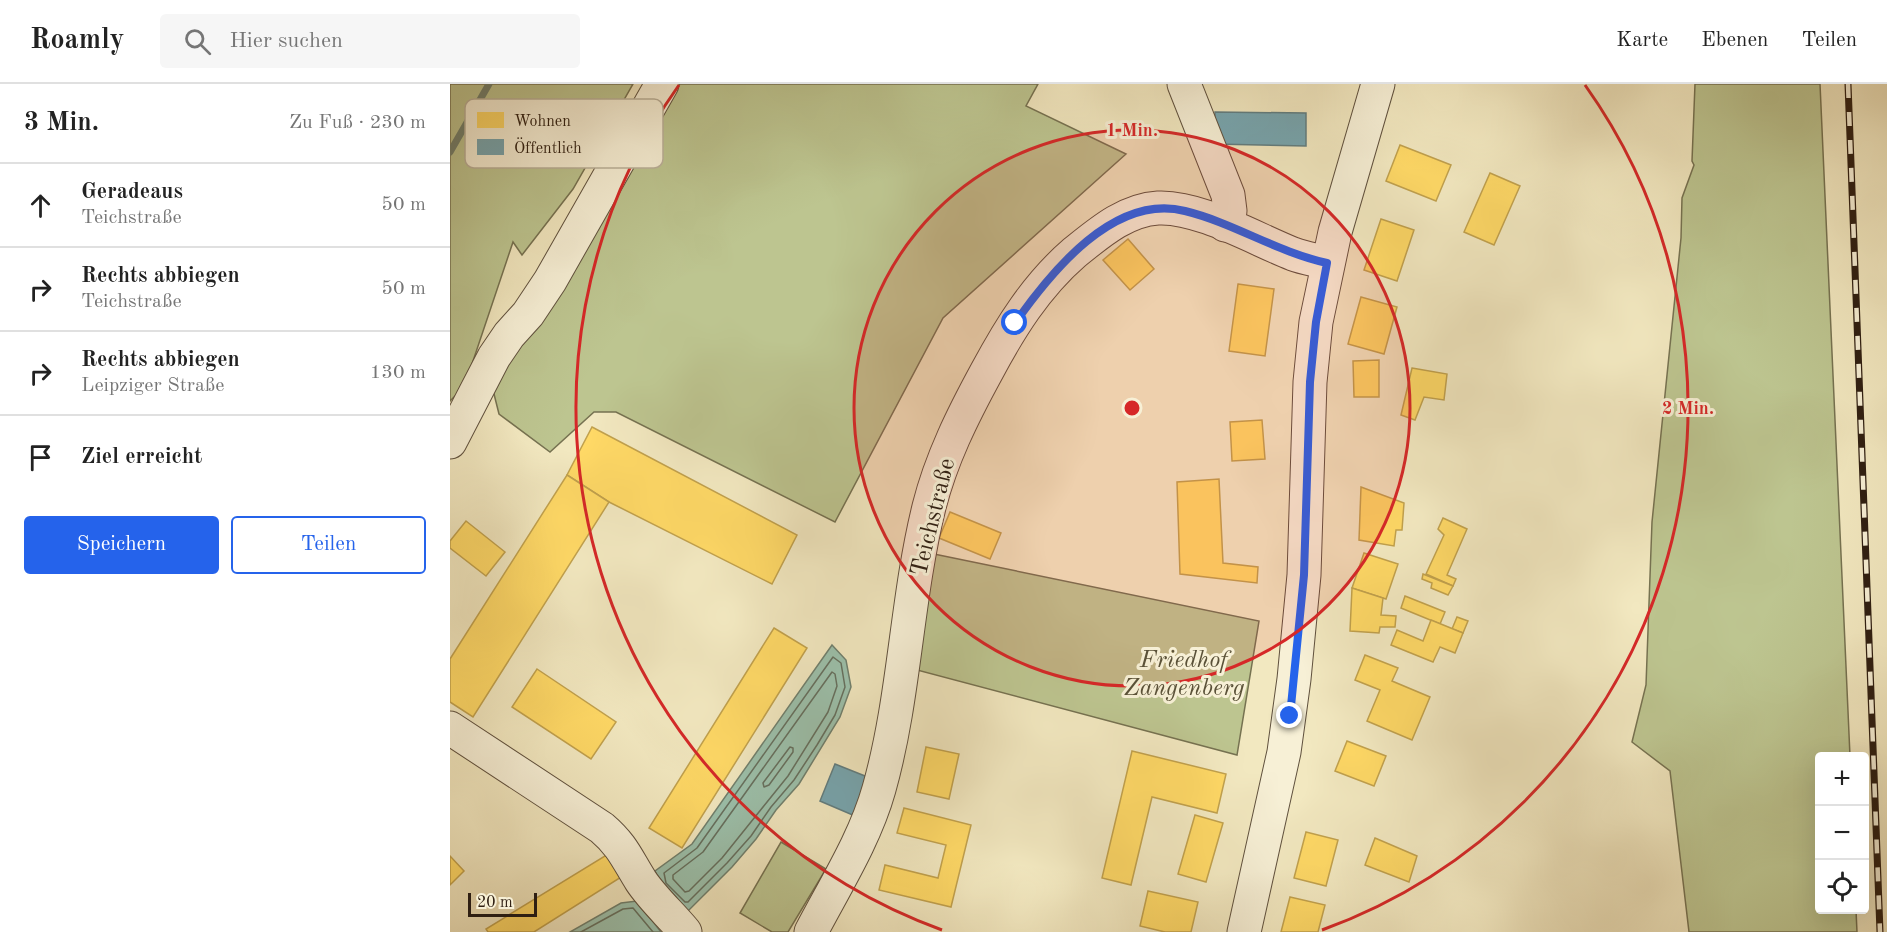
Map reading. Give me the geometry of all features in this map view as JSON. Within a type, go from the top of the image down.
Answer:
[{"type":"street","points":[[653,99],[662,84]]},
{"type":"street","points":[[1184,84],[1228,195],[1230,211],[1224,225]]},
{"type":"street","points":[[1244,932],[1263,853],[1290,716],[1304,575],[1310,382],[1316,322],[1327,263],[1378,84]]},
{"type":"street","points":[[450,441],[494,357],[509,335],[528,314],[550,281],[614,168]]},
{"type":"street","name":"Teichstraße","points":[[811,932],[862,834],[879,791],[898,698],[929,508],[950,444],[1003,342],[1026,307],[1054,272],[1088,242],[1126,216],[1148,209],[1173,208],[1194,213],[1292,254],[1327,263]]},
{"type":"street","points":[[450,728],[602,828],[616,840],[642,882],[685,932]]},
{"type":"green space","points":[[450,84],[633,84],[624,99],[465,99],[465,168],[585,168],[573,189],[522,255],[513,242],[472,364],[456,395],[450,401]]},
{"type":"green space","points":[[673,84],[1038,84],[1026,106],[1126,154],[943,318],[835,522],[616,412],[594,412],[550,452],[499,414],[491,382],[622,168],[663,168],[663,100]]},
{"type":"green space","points":[[1695,84],[1820,84],[1850,752],[1815,752],[1815,914],[1856,914],[1857,932],[1689,932],[1670,771],[1632,742],[1646,685],[1652,522],[1681,238],[1682,198],[1694,165],[1692,161]]},
{"type":"green space","name":"Friedhof Zangenberg","points":[[934,554],[1259,621],[1237,755],[917,670]]},
{"type":"green space","points":[[781,842],[826,869],[788,932],[772,932],[740,913]]},
{"type":"water","points":[[832,645],[846,660],[851,687],[840,717],[799,784],[776,810],[756,839],[732,867],[686,913],[661,886],[655,871],[692,844]]},
{"type":"water","points":[[637,901],[661,932],[570,932],[621,903]]},
{"type":"building: Wohnen","points":[[1400,145],[1451,165],[1436,201],[1386,181]]},
{"type":"building: Wohnen","points":[[1490,173],[1520,186],[1494,245],[1464,232]]},
{"type":"building: Wohnen","points":[[1381,219],[1414,230],[1397,281],[1364,270]]},
{"type":"building: Wohnen","points":[[1128,239],[1154,269],[1130,290],[1103,260]]},
{"type":"building: Wohnen","points":[[1238,284],[1274,289],[1265,356],[1229,351]]},
{"type":"building: Wohnen","points":[[1361,297],[1397,307],[1384,354],[1348,344]]},
{"type":"building: Wohnen","points":[[1379,360],[1379,397],[1354,397],[1353,361]]},
{"type":"building: Wohnen","points":[[1412,368],[1447,374],[1444,400],[1424,397],[1415,420],[1401,415]]},
{"type":"building: Wohnen","points":[[1262,420],[1265,459],[1232,461],[1230,422]]},
{"type":"building: Wohnen","points":[[592,427],[797,535],[772,584],[609,502],[567,475]]},
{"type":"building: Wohnen","points":[[567,475],[609,502],[473,717],[450,702],[450,659]]},
{"type":"building: Wohnen","points":[[1219,479],[1223,563],[1258,567],[1257,583],[1180,574],[1177,482]]},
{"type":"building: Wohnen","points":[[1361,487],[1404,503],[1402,530],[1396,530],[1394,546],[1359,540]]},
{"type":"building: Wohnen","points":[[950,512],[1001,533],[990,559],[939,538]]},
{"type":"building: Wohnen","points":[[1443,518],[1467,529],[1447,575],[1456,579],[1453,586],[1426,574],[1444,535],[1438,529]]},
{"type":"building: Wohnen","points":[[466,521],[505,552],[486,576],[450,548],[450,541]]},
{"type":"building: Wohnen","points":[[1364,553],[1398,564],[1386,599],[1352,588]]},
{"type":"building: Wohnen","points":[[1423,574],[1453,586],[1448,595],[1431,588],[1432,583],[1422,579]]},
{"type":"building: Wohnen","points":[[1352,588],[1383,598],[1381,615],[1396,616],[1395,627],[1380,627],[1379,633],[1350,631]]},
{"type":"building: Wohnen","points":[[1405,596],[1445,612],[1440,624],[1401,608]]},
{"type":"building: Wohnen","points":[[1457,617],[1468,621],[1463,633],[1452,629]]},
{"type":"building: Wohnen","points":[[1431,620],[1463,633],[1455,653],[1440,647],[1433,662],[1391,645],[1397,630],[1423,641]]},
{"type":"building: Wohnen","points":[[774,628],[807,648],[682,848],[649,828]]},
{"type":"building: Wohnen","points":[[1365,655],[1398,668],[1392,681],[1430,697],[1412,740],[1367,721],[1380,690],[1355,680]]},
{"type":"building: Wohnen","points":[[537,669],[616,722],[591,759],[512,707]]},
{"type":"building: Wohnen","points":[[1347,741],[1386,756],[1374,786],[1335,771]]},
{"type":"building: Wohnen","points":[[926,747],[959,754],[949,799],[917,792]]},
{"type":"building: Wohnen","points":[[1132,751],[1226,774],[1217,813],[1152,797],[1131,885],[1102,878]]},
{"type":"building: Wohnen","points":[[904,808],[971,825],[951,907],[879,890],[885,865],[938,878],[946,845],[897,833]]},
{"type":"building: Wohnen","points":[[1195,815],[1223,823],[1206,882],[1178,874]]},
{"type":"building: Wohnen","points":[[1306,832],[1338,840],[1326,886],[1294,878]]},
{"type":"building: Wohnen","points":[[1375,838],[1417,856],[1409,882],[1365,865]]},
{"type":"building: Wohnen","points":[[613,851],[626,874],[534,932],[488,932],[486,929]]},
{"type":"building: Wohnen","points":[[450,856],[464,871],[450,885]]},
{"type":"building: Wohnen","points":[[1148,891],[1198,902],[1191,932],[1165,932],[1140,926]]},
{"type":"building: Wohnen","points":[[1290,897],[1325,905],[1318,932],[1281,932]]},
{"type":"building: Öffentlich","points":[[1215,112],[1306,113],[1306,146],[1214,144]]},
{"type":"building: Öffentlich","points":[[835,764],[870,778],[855,816],[820,801]]},
{"type":"waterway","points":[[480,99],[489,84]]},
{"type":"waterway","points":[[450,152],[465,126]]},
{"type":"railway","points":[[1848,84],[1880,932]]},
{"type":"route","points":[[1015,323],[1039,289],[1064,262],[1113,223],[1138,211],[1148,209],[1173,208],[1186,211],[1292,254],[1327,263],[1312,352],[1304,575],[1290,716]]}]
